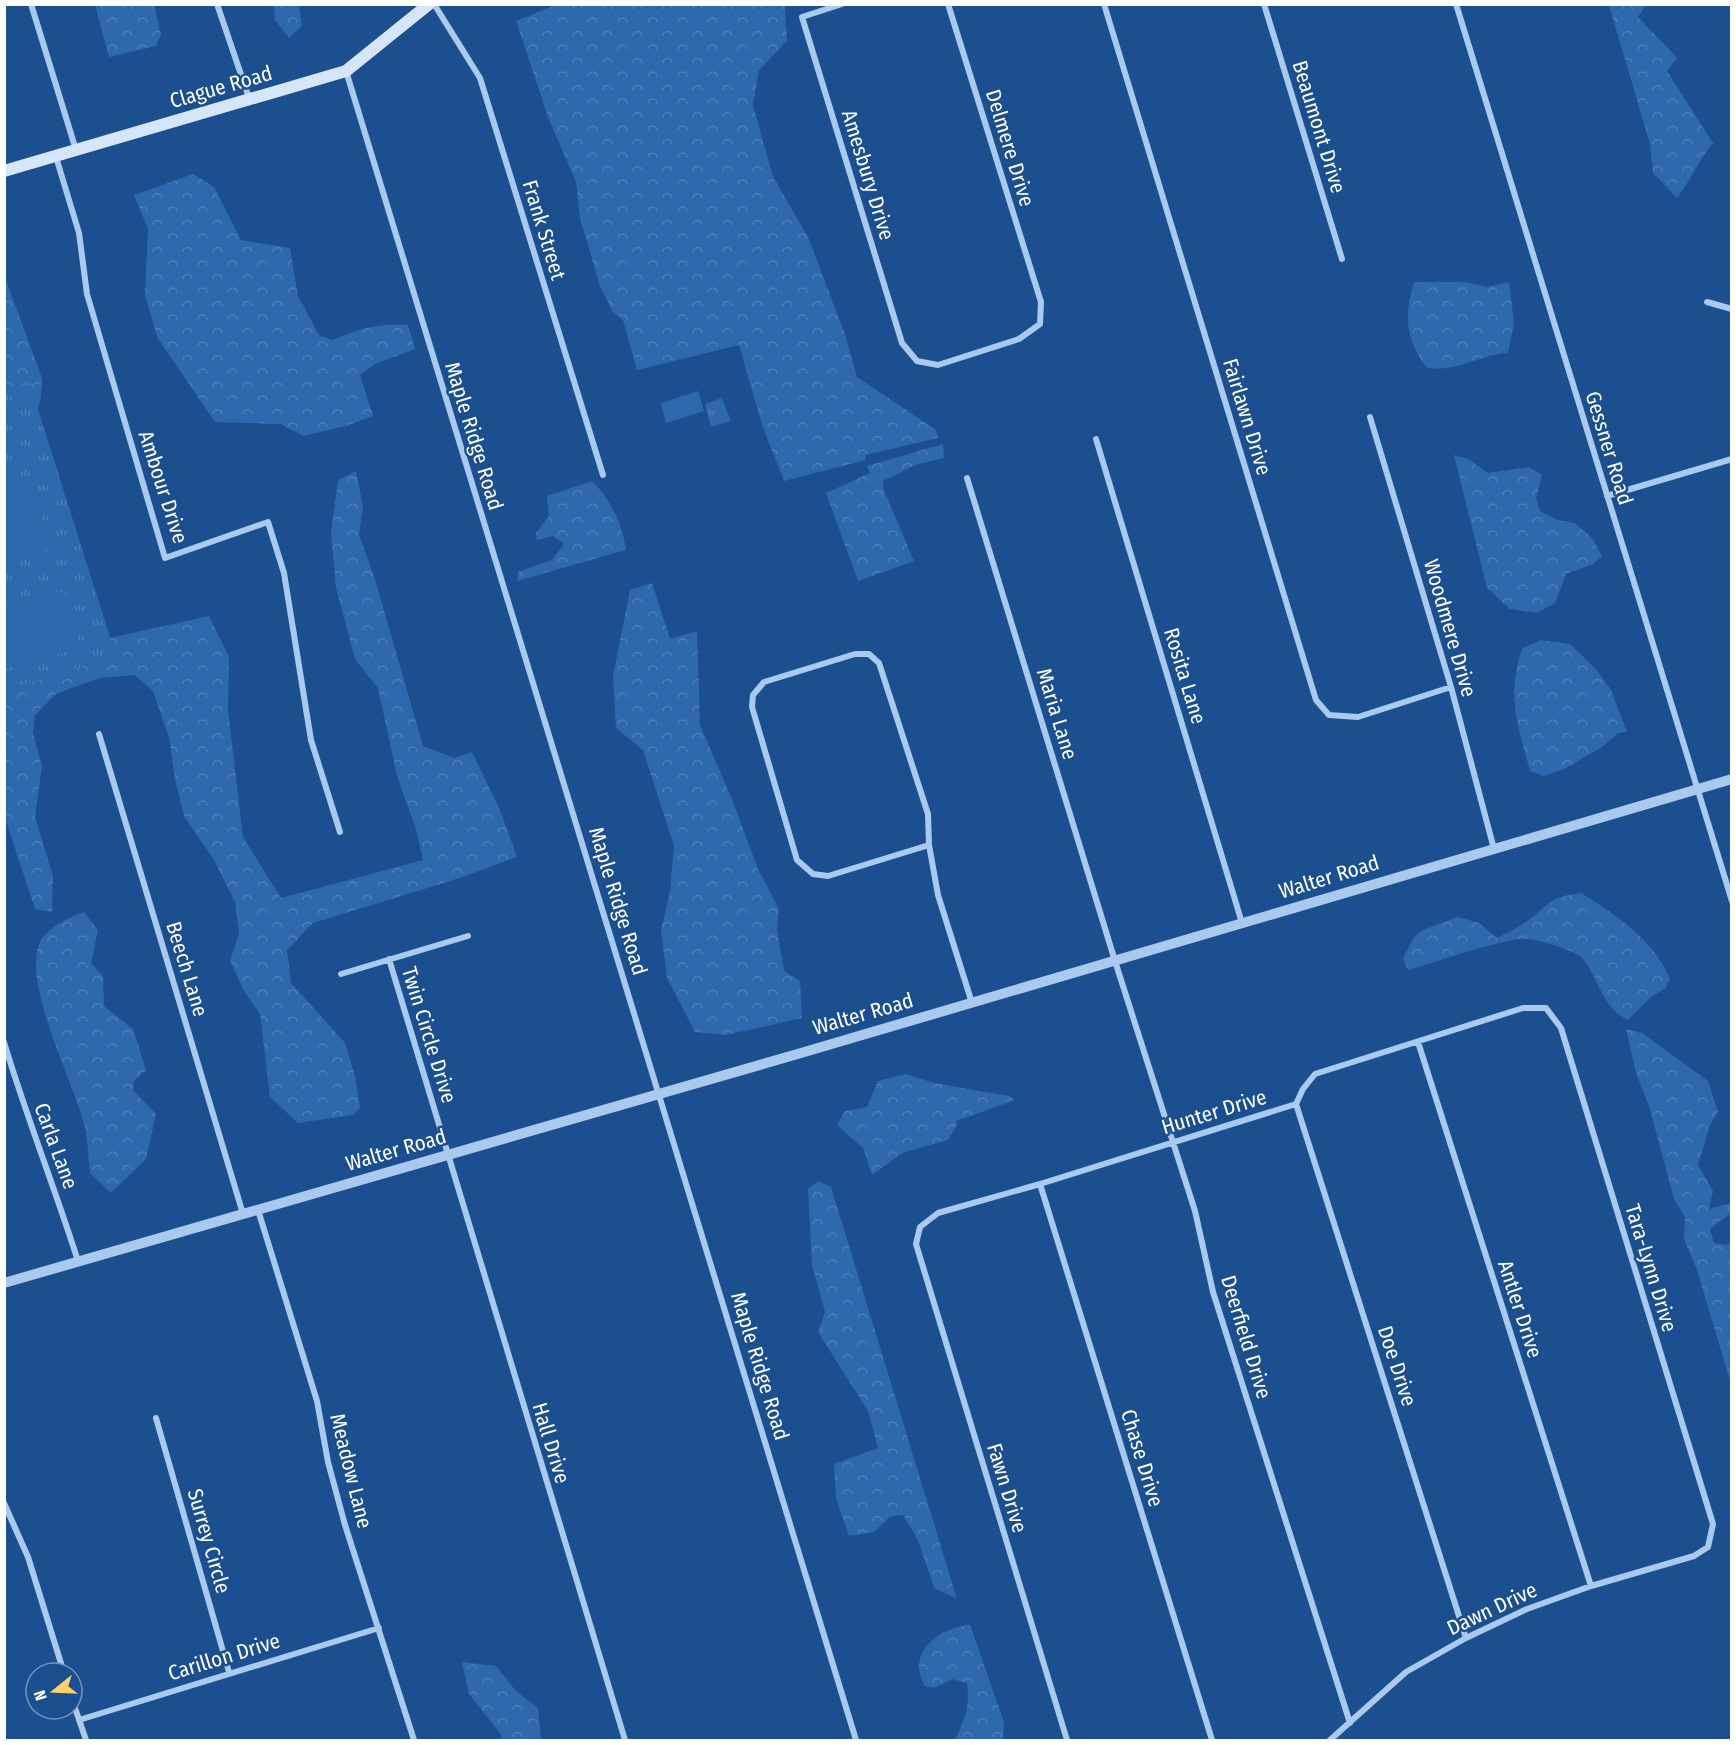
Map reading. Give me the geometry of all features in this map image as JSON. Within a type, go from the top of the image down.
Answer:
[{"type":"main road","name":"Clague Road","points":[[4,171],[346,71],[429,5]]},
{"type":"street","points":[[31,4],[76,150]]},
{"type":"street","points":[[217,4],[249,99]]},
{"type":"street","name":"Amesbury Drive","points":[[842,4],[802,17],[902,343]]},
{"type":"street","name":"Delmere Drive","points":[[902,343],[917,361],[938,365],[1019,339],[1040,324],[1041,302],[948,4]]},
{"type":"street","name":"Fairlawn Drive","points":[[1104,4],[1316,700],[1329,715],[1358,717],[1451,687]]},
{"type":"street","name":"Beaumont Drive","points":[[1264,4],[1342,259]]},
{"type":"street","name":"Gessner Road","points":[[1456,4],[1731,902]]},
{"type":"street","name":"Frank Street","points":[[429,5],[480,78],[603,475]]},
{"type":"street","name":"Maple Ridge Road","points":[[346,71],[856,1740]]},
{"type":"street","name":"Ambour Drive","points":[[56,157],[79,233],[87,294],[165,558],[268,522],[284,573],[311,740],[340,832]]},
{"type":"street","points":[[1707,302],[1731,309]]},
{"type":"street","name":"Woodmere Drive","points":[[1370,417],[1451,687],[1494,849]]},
{"type":"street","name":"Rosita Lane","points":[[1096,439],[1242,923]]},
{"type":"street","points":[[1607,496],[1731,459]]},
{"type":"street","name":"Maria Lane","points":[[967,478],[1115,961]]},
{"type":"street","points":[[929,845],[828,876],[813,874],[797,860],[753,707],[753,695],[764,682],[855,654],[869,654],[879,663],[928,814],[929,845],[938,895],[972,1003]]},
{"type":"street","name":"Beech Lane","points":[[99,734],[243,1214]]},
{"type":"street","name":"Walter Road","points":[[4,1282],[972,1003],[1731,779]]},
{"type":"street","name":"Twin Circle Drive","points":[[341,974],[468,936]]},
{"type":"street","name":"Twin Circle Drive","points":[[389,959],[446,1156]]},
{"type":"street","name":"Deerfield Drive","points":[[1115,961],[1195,1211],[1214,1293],[1350,1723]]},
{"type":"street","name":"Hunter Drive","points":[[916,1244],[920,1227],[938,1213],[1040,1185],[1296,1104],[1303,1089],[1315,1074],[1523,1008]]},
{"type":"street","name":"Tara-Lynn Drive","points":[[1523,1008],[1546,1008],[1561,1029],[1713,1524],[1708,1547],[1694,1556]]},
{"type":"street","name":"Carla Lane","points":[[4,1042],[22,1104],[47,1165],[78,1261]]},
{"type":"street","name":"Antler Drive","points":[[1418,1042],[1591,1586]]},
{"type":"street","name":"Doe Drive","points":[[1296,1104],[1466,1638]]},
{"type":"street","name":"Hall Drive","points":[[446,1156],[625,1740]]},
{"type":"street","name":"Chase Drive","points":[[1040,1185],[1212,1740]]},
{"type":"street","name":"Meadow Lane","points":[[258,1210],[317,1401],[328,1462],[414,1740]]},
{"type":"street","name":"Fawn Drive","points":[[916,1244],[1067,1740]]},
{"type":"street","name":"Surrey Circle","points":[[156,1418],[229,1672]]},
{"type":"street","points":[[4,1503],[28,1557],[60,1661]]},
{"type":"street","name":"Dawn Drive","points":[[1330,1740],[1406,1672],[1466,1638],[1527,1609],[1591,1586],[1694,1556]]},
{"type":"street","name":"Carillon Drive","points":[[84,1718],[229,1672],[379,1628]]},
{"type":"street","points":[[79,1721],[86,1740]]},
{"type":"green space","points":[[558,4],[785,5],[787,41],[759,70],[753,105],[773,177],[808,237],[845,334],[857,377],[936,430],[938,438],[865,455],[866,460],[784,481],[763,428],[739,345],[637,370],[623,320],[613,312],[600,286],[580,218],[576,182],[548,117],[516,21]]},
{"type":"green space","points":[[95,5],[154,5],[161,35],[156,46],[109,57]]},
{"type":"green space","points":[[274,5],[299,5],[302,26],[289,38],[275,20]]},
{"type":"green space","points":[[1609,5],[1646,5],[1638,17],[1677,58],[1667,71],[1713,143],[1677,198],[1653,173],[1650,144]]},
{"type":"green space","points":[[193,174],[214,187],[241,240],[290,248],[298,296],[319,335],[333,340],[369,328],[408,325],[415,349],[375,364],[360,375],[373,416],[346,426],[303,436],[281,424],[215,422],[157,337],[145,295],[148,229],[134,195]]},
{"type":"green space","points":[[4,275],[42,378],[41,397],[32,429],[5,414]]},
{"type":"green space","points":[[1414,282],[1466,282],[1487,287],[1509,282],[1514,323],[1508,353],[1449,368],[1427,368],[1414,347],[1409,327],[1409,305]]},
{"type":"green space","points":[[29,381],[116,656],[5,690],[5,388]]},
{"type":"green space","points":[[698,391],[704,411],[666,423],[661,403]]},
{"type":"green space","points":[[722,398],[731,421],[711,427],[705,404]]},
{"type":"green space","points":[[943,444],[944,458],[915,465],[883,481],[883,488],[914,561],[858,581],[826,493],[870,473],[867,466]]},
{"type":"green space","points":[[1454,455],[1468,459],[1488,473],[1529,467],[1542,475],[1536,499],[1540,511],[1557,520],[1575,523],[1592,538],[1602,556],[1593,564],[1566,574],[1555,603],[1537,613],[1510,609],[1487,588]]},
{"type":"green space","points":[[13,465],[57,545],[9,564],[4,562],[4,466]]},
{"type":"green space","points":[[356,471],[363,506],[359,535],[374,576],[423,746],[454,758],[472,752],[500,810],[517,857],[457,879],[313,923],[287,950],[291,983],[345,1043],[355,1076],[360,1108],[353,1115],[298,1123],[270,1097],[260,1014],[244,991],[230,961],[239,934],[235,902],[214,860],[184,816],[175,779],[169,737],[153,691],[135,675],[99,678],[56,694],[35,715],[33,733],[42,766],[35,817],[53,876],[52,912],[35,909],[5,818],[4,690],[116,656],[110,638],[209,616],[229,657],[228,710],[243,837],[281,898],[423,860],[416,829],[397,776],[378,688],[355,659],[336,588],[331,534],[338,480]]},
{"type":"green space","points":[[592,481],[615,512],[626,550],[517,581],[518,572],[552,560],[564,544],[553,536],[537,540],[536,533],[549,516],[547,496]]},
{"type":"green space","points":[[652,583],[670,639],[697,631],[700,725],[733,802],[758,869],[779,909],[777,929],[784,971],[800,981],[802,1018],[726,1035],[695,1032],[667,978],[661,930],[670,891],[674,846],[643,750],[616,728],[613,676],[630,590]]},
{"type":"green space","points":[[64,591],[80,648],[5,669],[5,607]]},
{"type":"green space","points":[[1541,640],[1570,644],[1595,668],[1611,690],[1627,732],[1618,733],[1602,747],[1566,768],[1544,776],[1530,771],[1518,725],[1514,696],[1517,666],[1522,649]]},
{"type":"green space","points":[[1581,893],[1633,930],[1655,953],[1670,979],[1666,988],[1651,997],[1628,1020],[1619,1015],[1606,1001],[1589,967],[1579,955],[1553,945],[1519,939],[1408,970],[1403,958],[1414,937],[1423,930],[1458,917],[1479,923],[1497,938],[1524,924],[1555,899]]},
{"type":"green space","points":[[84,912],[98,930],[91,963],[103,976],[104,1006],[133,1029],[146,1070],[134,1081],[133,1090],[156,1114],[146,1159],[111,1193],[90,1173],[84,1123],[52,1035],[38,987],[36,965],[41,940],[51,929]]},
{"type":"green space","points":[[1626,1029],[1642,1033],[1708,1081],[1718,1112],[1710,1125],[1698,1165],[1713,1191],[1709,1209],[1731,1203],[1731,1213],[1710,1229],[1714,1243],[1727,1245],[1731,1242],[1731,1384],[1697,1270],[1684,1239],[1685,1217],[1674,1199],[1649,1106],[1636,1073]]},
{"type":"green space","points":[[906,1074],[934,1083],[1009,1096],[1015,1100],[956,1121],[957,1125],[948,1140],[902,1153],[872,1175],[863,1148],[837,1125],[845,1111],[867,1107],[878,1081]]},
{"type":"green space","points":[[818,1181],[831,1187],[957,1599],[934,1588],[918,1540],[903,1515],[890,1517],[874,1532],[849,1536],[836,1498],[834,1464],[878,1448],[868,1411],[818,1332],[825,1312],[812,1265],[808,1189]]},
{"type":"green space","points":[[970,1625],[1004,1722],[1003,1740],[955,1740],[966,1713],[967,1683],[952,1679],[935,1688],[925,1686],[920,1674],[919,1663],[928,1644],[947,1631]]},
{"type":"green space","points":[[462,1662],[496,1666],[516,1691],[538,1708],[541,1740],[502,1740],[500,1733],[469,1694]]}]
